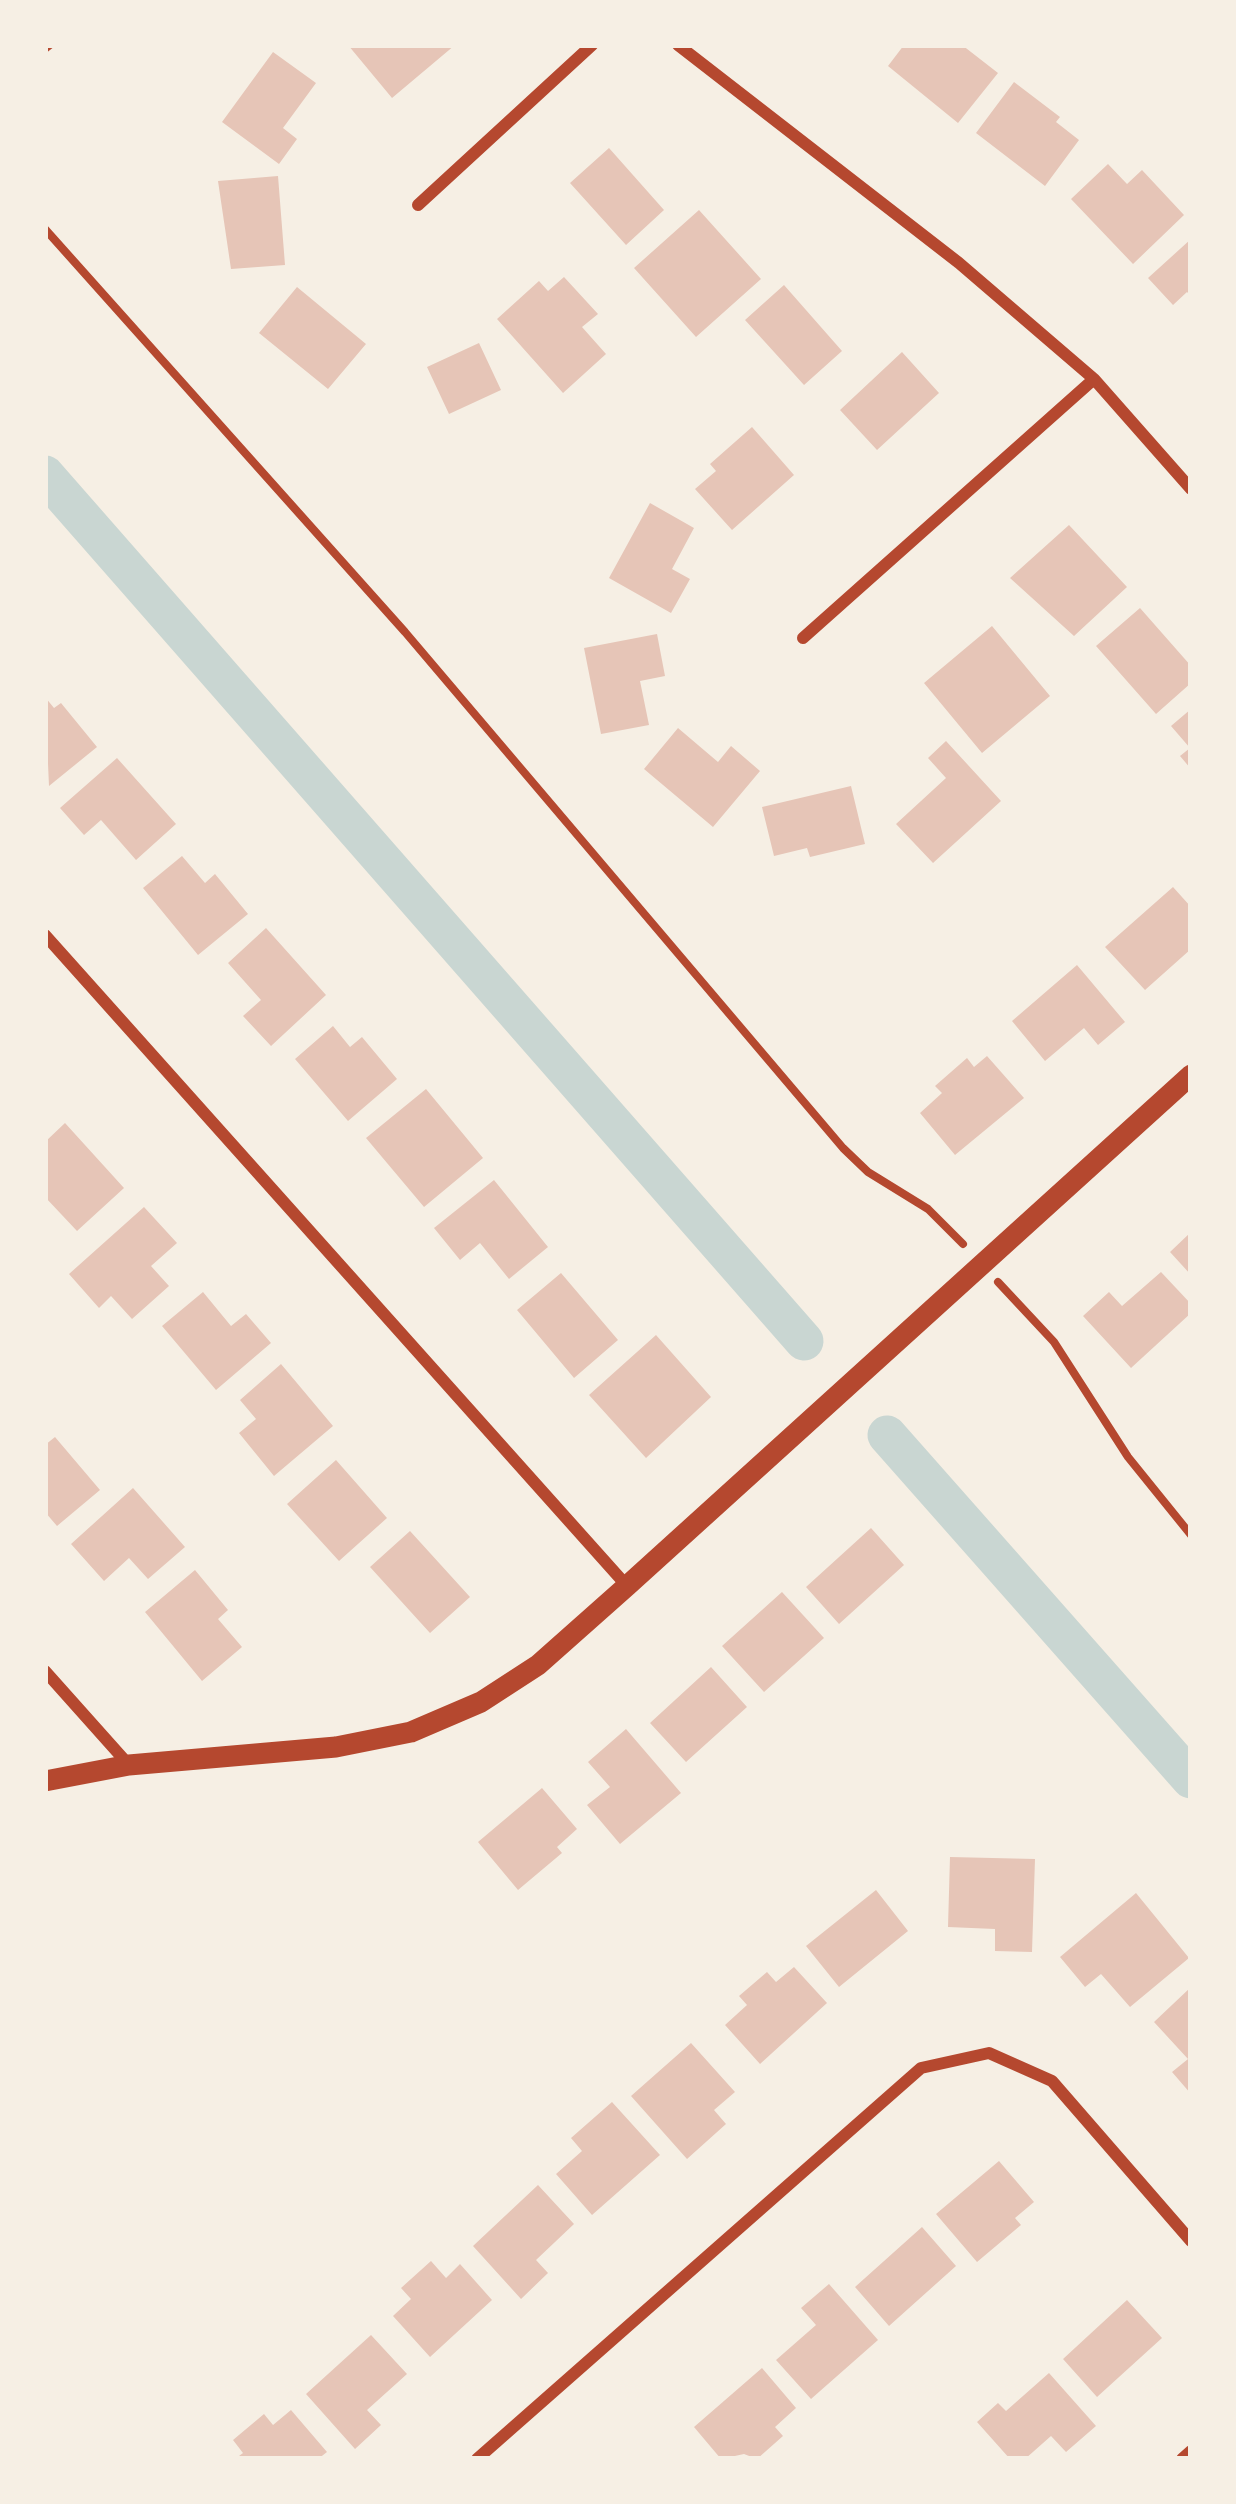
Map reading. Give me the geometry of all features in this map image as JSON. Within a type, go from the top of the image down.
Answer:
[{"type":"street","points":[[418,205],[592,45]]},
{"type":"street","points":[[678,45],[959,263],[1094,379],[1191,489]]},
{"type":"street","points":[[803,638],[1094,379]]},
{"type":"street","points":[[45,935],[627,1586]]},
{"type":"street","points":[[45,1781],[129,1765],[336,1748],[411,1732],[481,1702],[538,1665],[1191,1075]]},
{"type":"street","points":[[45,1671],[129,1765]]},
{"type":"street","points":[[477,2459],[921,2068],[989,2053],[1052,2081],[1191,2241]]},
{"type":"street","points":[[1182,2459],[1191,2451]]},
{"type":"path","points":[[45,229],[405,632],[843,1148],[868,1172],[928,1209],[1054,1342],[1137,1470],[1191,1535]]},
{"type":"building","points":[[348,45],[455,45],[392,98]]},
{"type":"building","points":[[904,45],[962,45],[998,73],[958,123],[888,66]]},
{"type":"building","points":[[273,52],[316,83],[283,128],[297,139],[279,164],[222,122]]},
{"type":"building","points":[[1014,82],[1060,117],[1056,122],[1079,140],[1045,186],[976,133]]},
{"type":"building","points":[[609,148],[664,210],[626,245],[570,183]]},
{"type":"building","points":[[1108,164],[1127,184],[1142,170],[1184,215],[1133,264],[1071,199]]},
{"type":"building","points":[[278,176],[285,265],[231,269],[218,181]]},
{"type":"building","points":[[699,210],[761,279],[696,337],[634,268]]},
{"type":"building","points":[[1191,239],[1191,296],[1187,292],[1173,305],[1148,278]]},
{"type":"building","points":[[564,277],[598,314],[582,327],[606,354],[563,393],[497,319],[539,281],[548,291]]},
{"type":"building","points":[[784,285],[842,351],[804,385],[745,320]]},
{"type":"building","points":[[297,287],[366,344],[328,389],[259,333]]},
{"type":"building","points":[[479,343],[501,390],[449,414],[427,367]]},
{"type":"building","points":[[902,352],[939,393],[877,450],[840,410]]},
{"type":"building","points":[[752,427],[794,475],[732,530],[695,489],[716,471],[710,464]]},
{"type":"building","points":[[650,503],[694,528],[672,569],[690,579],[671,613],[609,578]]},
{"type":"building","points":[[1069,525],[1127,587],[1074,636],[1010,578]]},
{"type":"building","points":[[1140,608],[1191,666],[1191,683],[1156,714],[1096,646]]},
{"type":"building","points":[[992,626],[1050,696],[982,753],[924,683]]},
{"type":"building","points":[[657,634],[665,676],[640,681],[649,725],[601,734],[584,648]]},
{"type":"building","points":[[45,697],[54,708],[61,703],[97,747],[49,786]]},
{"type":"building","points":[[1191,709],[1191,769],[1180,756],[1190,748],[1171,726]]},
{"type":"building","points":[[678,728],[718,762],[731,746],[760,771],[713,827],[644,769]]},
{"type":"building","points":[[946,741],[1001,801],[933,863],[896,824],[946,778],[928,758]]},
{"type":"building","points":[[117,758],[176,824],[136,860],[101,820],[84,835],[60,808]]},
{"type":"building","points":[[851,786],[865,844],[810,857],[807,848],[774,856],[762,807]]},
{"type":"building","points":[[182,856],[205,883],[215,874],[248,914],[198,955],[143,888]]},
{"type":"building","points":[[1173,887],[1191,907],[1191,949],[1145,990],[1105,947]]},
{"type":"building","points":[[266,928],[326,995],[271,1046],[243,1016],[261,1000],[228,963]]},
{"type":"building","points":[[1077,965],[1125,1022],[1098,1045],[1084,1028],[1045,1061],[1012,1021]]},
{"type":"building","points":[[333,1026],[350,1047],[362,1037],[397,1079],[348,1121],[295,1059]]},
{"type":"building","points":[[987,1056],[1024,1098],[955,1155],[920,1113],[942,1093],[935,1086],[967,1058],[974,1067]]},
{"type":"building","points":[[426,1089],[483,1158],[424,1207],[366,1138]]},
{"type":"building","points":[[65,1123],[124,1188],[77,1231],[45,1197],[45,1142]]},
{"type":"building","points":[[494,1180],[548,1247],[509,1279],[480,1243],[460,1260],[434,1228]]},
{"type":"building","points":[[144,1207],[177,1243],[151,1266],[169,1286],[132,1319],[111,1296],[99,1308],[69,1274]]},
{"type":"building","points":[[1191,1232],[1191,1275],[1170,1252]]},
{"type":"building","points":[[1161,1272],[1191,1304],[1191,1313],[1131,1368],[1083,1316],[1109,1292],[1122,1306]]},
{"type":"building","points":[[561,1273],[618,1340],[574,1378],[517,1310]]},
{"type":"building","points":[[203,1292],[231,1326],[246,1314],[271,1343],[216,1390],[162,1326]]},
{"type":"building","points":[[656,1335],[711,1397],[646,1458],[589,1395]]},
{"type":"building","points":[[281,1364],[333,1426],[274,1476],[239,1433],[256,1419],[240,1400]]},
{"type":"building","points":[[55,1437],[100,1490],[57,1526],[45,1512],[45,1445]]},
{"type":"building","points":[[336,1460],[387,1518],[339,1561],[287,1504]]},
{"type":"building","points":[[133,1488],[185,1547],[148,1579],[129,1558],[104,1581],[71,1544]]},
{"type":"building","points":[[871,1528],[904,1565],[839,1624],[806,1587]]},
{"type":"building","points":[[410,1531],[470,1597],[430,1633],[370,1567]]},
{"type":"building","points":[[195,1570],[228,1610],[218,1619],[242,1647],[202,1681],[145,1612]]},
{"type":"building","points":[[782,1592],[824,1638],[764,1692],[722,1646]]},
{"type":"building","points":[[711,1667],[747,1707],[686,1762],[650,1723]]},
{"type":"building","points":[[626,1729],[681,1793],[620,1844],[587,1805],[610,1787],[588,1762]]},
{"type":"building","points":[[542,1788],[577,1829],[557,1847],[562,1853],[518,1890],[478,1842]]},
{"type":"building","points":[[950,1857],[1035,1859],[1032,1952],[995,1951],[995,1929],[948,1927]]},
{"type":"building","points":[[876,1890],[908,1931],[839,1987],[806,1946]]},
{"type":"building","points":[[1136,1893],[1189,1958],[1130,2007],[1101,1974],[1085,1987],[1060,1957]]},
{"type":"building","points":[[794,1967],[827,2003],[760,2064],[725,2025],[747,2005],[739,1996],[767,1972],[776,1982]]},
{"type":"building","points":[[1191,1987],[1191,2094],[1172,2072],[1188,2059],[1154,2022]]},
{"type":"building","points":[[691,2043],[735,2092],[714,2110],[726,2124],[687,2159],[631,2096]]},
{"type":"building","points":[[612,2102],[660,2155],[592,2215],[556,2174],[582,2151],[571,2138]]},
{"type":"building","points":[[999,2161],[1034,2202],[1015,2218],[1021,2225],[977,2262],[936,2214]]},
{"type":"building","points":[[538,2185],[574,2224],[536,2260],[548,2273],[521,2299],[473,2246]]},
{"type":"building","points":[[922,2227],[956,2266],[889,2326],[855,2287]]},
{"type":"building","points":[[431,2261],[446,2278],[460,2264],[492,2300],[430,2357],[393,2316],[411,2299],[401,2288]]},
{"type":"building","points":[[829,2284],[878,2340],[811,2399],[776,2360],[816,2325],[801,2308]]},
{"type":"building","points":[[1127,2300],[1162,2338],[1097,2397],[1063,2359]]},
{"type":"building","points":[[371,2335],[407,2374],[367,2410],[381,2425],[355,2449],[306,2394]]},
{"type":"building","points":[[762,2368],[796,2408],[775,2427],[783,2436],[757,2459],[744,2454],[721,2459],[694,2427]]},
{"type":"building","points":[[1049,2373],[1096,2426],[1066,2452],[1051,2436],[1025,2459],[1010,2459],[977,2422],[998,2403],[1006,2411]]},
{"type":"building","points":[[291,2410],[327,2452],[318,2459],[235,2459],[243,2453],[233,2440],[264,2414],[273,2425]]},
{"type":"waterway","points":[[45,475],[804,1341]]},
{"type":"waterway","points":[[887,1435],[1191,1779]]}]
